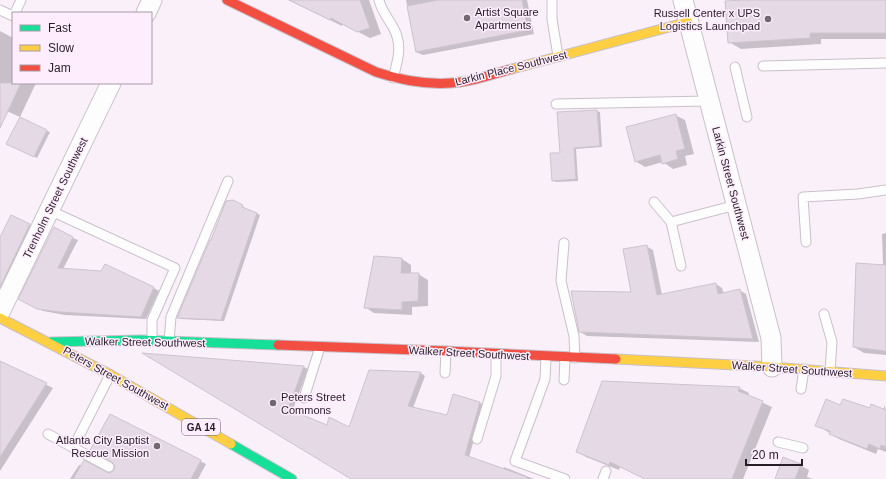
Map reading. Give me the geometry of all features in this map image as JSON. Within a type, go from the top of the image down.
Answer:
[{"type":"street","points":[[146,12],[152,0]]},
{"type":"street","name":"Larkin Place Southwest","points":[[227,0],[376,72],[394,78],[438,84],[462,82],[688,22]]},
{"type":"street","name":"Larkin Street Southwest","points":[[683,0],[771,338],[772,367]]},
{"type":"street","name":"Trenholm Street Southwest","points":[[0,312],[111,84]]},
{"type":"street","name":"Peters Street Southwest","points":[[0,318],[51,342],[110,375],[282,477],[292,479]]},
{"type":"street","name":"Walker Street Southwest","points":[[51,342],[169,341],[446,351],[772,367],[886,376]]},
{"type":"lane","points":[[16,12],[21,0]]},
{"type":"lane","points":[[379,0],[386,17],[399,40],[400,53],[394,78]]},
{"type":"lane","points":[[552,0],[552,20],[558,56]]},
{"type":"lane","points":[[0,10],[12,16]]},
{"type":"lane","points":[[763,66],[886,63]]},
{"type":"lane","points":[[735,67],[748,117]]},
{"type":"lane","points":[[556,104],[709,101]]},
{"type":"lane","points":[[169,341],[171,317],[228,181]]},
{"type":"lane","points":[[806,242],[804,197],[858,194],[886,190]]},
{"type":"lane","points":[[654,202],[671,222],[680,266]]},
{"type":"lane","points":[[671,222],[736,205]]},
{"type":"lane","points":[[49,210],[175,268],[152,320],[152,341]]},
{"type":"lane","points":[[564,243],[562,281],[574,336],[564,380]]},
{"type":"lane","points":[[824,314],[832,342],[830,372]]},
{"type":"lane","points":[[304,398],[320,347]]},
{"type":"lane","points":[[445,374],[446,351]]},
{"type":"lane","points":[[477,439],[496,376],[496,354]]},
{"type":"lane","points":[[546,357],[545,379],[515,461],[565,479]]},
{"type":"lane","points":[[801,389],[804,369]]},
{"type":"lane","points":[[73,448],[110,375]]},
{"type":"lane","points":[[48,434],[109,467]]},
{"type":"lane","points":[[778,442],[803,448]]},
{"type":"building","points":[[289,0],[360,0],[370,28],[357,32],[331,18],[330,20]]},
{"type":"building","name":"Artist Square Apartments","points":[[438,0],[522,0],[528,30],[416,52],[407,6]]},
{"type":"building","points":[[886,0],[886,33],[810,33],[810,38],[728,43],[725,1]]},
{"type":"building","points":[[0,83],[21,84],[0,128]]},
{"type":"building","points":[[597,110],[600,146],[574,148],[576,179],[552,181],[550,153],[560,153],[557,112]]},
{"type":"building","points":[[676,114],[685,149],[676,151],[678,159],[662,164],[660,155],[635,162],[626,127]]},
{"type":"building","points":[[20,117],[47,130],[34,157],[6,144]]},
{"type":"building","points":[[233,200],[243,205],[242,207],[257,213],[221,320],[177,318],[211,240],[226,201]]},
{"type":"building","points":[[11,215],[30,224],[0,287],[0,237]]},
{"type":"building","points":[[54,227],[73,237],[58,268],[101,271],[105,264],[154,287],[141,317],[60,312],[37,309],[18,299]]},
{"type":"building","points":[[647,245],[657,295],[716,283],[718,294],[740,289],[753,339],[579,332],[571,291],[631,292],[623,249]]},
{"type":"building","points":[[374,256],[402,258],[401,273],[419,273],[418,301],[402,302],[402,310],[364,308]]},
{"type":"building","points":[[856,263],[886,265],[886,351],[853,347]]},
{"type":"building","points":[[142,353],[304,366],[288,409],[327,425],[329,417],[349,427],[369,370],[421,372],[408,406],[447,415],[453,394],[480,402],[465,455],[527,477],[527,479],[351,479]]},
{"type":"building","points":[[0,361],[47,383],[0,457]]},
{"type":"building","points":[[602,381],[740,387],[738,391],[763,401],[732,479],[645,479],[610,462],[609,465],[576,452]]},
{"type":"building","points":[[826,399],[840,405],[843,399],[870,408],[871,404],[886,410],[886,447],[881,445],[880,449],[869,444],[867,449],[829,434],[830,431],[815,426]]},
{"type":"building","points":[[110,414],[201,460],[191,479],[73,479],[84,460],[110,473],[114,470],[115,466],[112,462],[90,450]]},
{"type":"building","points":[[783,457],[801,464],[795,479],[775,479]]},
{"type":"traffic: fast","points":[[51,342],[140,340],[278,345]]},
{"type":"traffic: fast","points":[[231,444],[292,479]]},
{"type":"traffic: slow","points":[[512,69],[688,22]]},
{"type":"traffic: slow","points":[[0,318],[111,375],[231,444]]},
{"type":"traffic: slow","points":[[616,359],[772,367],[886,376]]},
{"type":"traffic: jam","points":[[227,0],[376,72],[397,78],[428,83],[450,83],[474,80],[512,69]]},
{"type":"traffic: jam","points":[[278,345],[616,359]]},
{"type":"place","name":"Artist Square Apartments","points":[[467,18]]},
{"type":"place","name":"Russell Center x UPS Logistics Launchpad","points":[[768,19]]},
{"type":"place","name":"Peters Street Commons","points":[[273,403]]},
{"type":"place","name":"Atlanta City Baptist Rescue Mission","points":[[157,446]]}]
